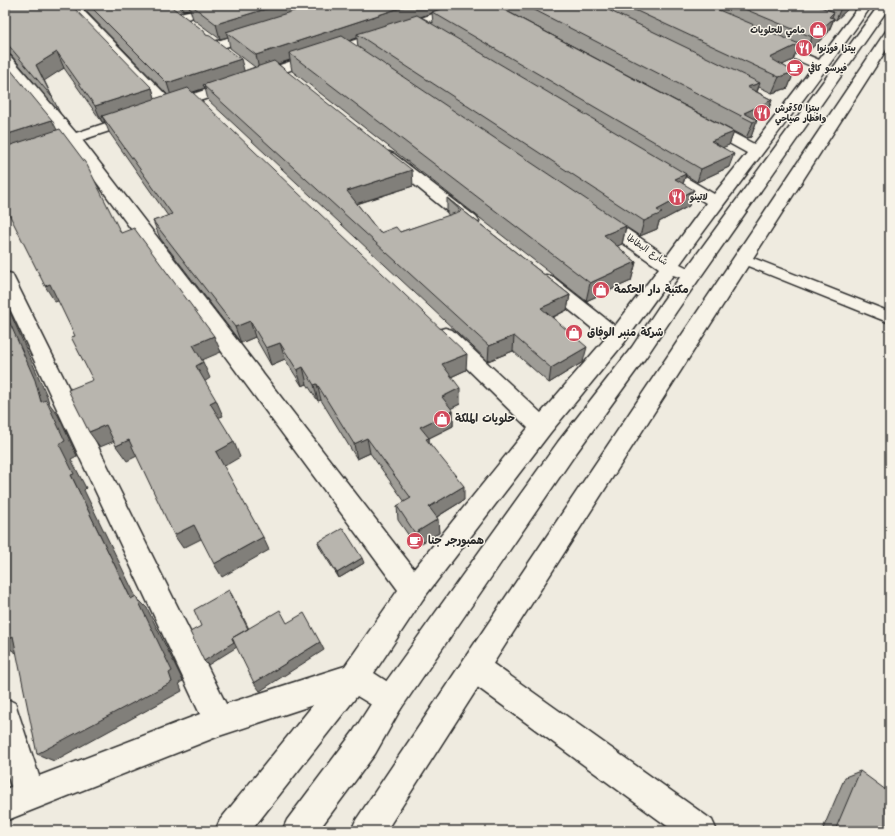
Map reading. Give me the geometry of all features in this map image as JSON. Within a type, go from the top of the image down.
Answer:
[{"type":"street","points":[[71,5],[170,107]]},
{"type":"street","points":[[192,27],[175,13],[224,5]]},
{"type":"street","points":[[5,161],[170,107],[202,104],[258,76],[285,74],[345,47],[472,5]]},
{"type":"street","points":[[230,831],[354,676],[414,590],[542,428],[617,338],[755,150],[782,106],[822,66],[841,28],[866,5]]},
{"type":"street","points":[[298,831],[364,743],[390,700],[566,449],[639,352],[669,306],[885,5]]},
{"type":"street","points":[[418,22],[432,30]]},
{"type":"street","points":[[216,46],[267,30]]},
{"type":"street","points":[[367,831],[890,34]]},
{"type":"street","points":[[204,36],[228,54]]},
{"type":"street","points":[[759,38],[822,66]]},
{"type":"street","points":[[345,47],[358,56]]},
{"type":"street","points":[[5,59],[73,139],[414,590]]},
{"type":"street","points":[[246,68],[258,76]]},
{"type":"street","points":[[692,117],[755,150]]},
{"type":"street","points":[[379,149],[479,228]]},
{"type":"street","points":[[648,162],[716,202]]},
{"type":"street","name":"شارع البطاطا","points":[[590,212],[669,266],[691,276]]},
{"type":"street","points":[[536,273],[617,338]]},
{"type":"street","points":[[5,278],[219,721]]},
{"type":"street","points":[[433,323],[542,428]]},
{"type":"street","points":[[475,668],[701,831]]},
{"type":"street","points":[[354,676],[390,700]]},
{"type":"street","points":[[5,713],[17,800],[219,721],[354,676]]},
{"type":"lane","points":[[743,259],[890,318]]},
{"type":"building","points":[[5,5],[71,5],[152,88],[95,106],[57,52],[36,65],[52,97],[5,41]]},
{"type":"building","points":[[89,5],[169,5],[204,31],[206,35],[210,36],[241,59],[167,83]]},
{"type":"building","points":[[191,5],[279,5],[216,24]]},
{"type":"building","points":[[313,5],[409,5],[256,55],[226,32]]},
{"type":"building","points":[[452,5],[495,5],[734,132],[711,141],[734,154],[701,169],[432,12]]},
{"type":"building","points":[[525,5],[598,5],[760,83],[747,87],[772,100],[744,113],[757,120],[753,122]]},
{"type":"building","points":[[624,5],[707,5],[799,44],[770,58],[794,72],[779,77]]},
{"type":"building","points":[[735,5],[815,5],[834,12],[829,17],[834,18],[812,37]]},
{"type":"building","points":[[417,15],[686,174],[675,179],[694,190],[657,210],[662,213],[644,221],[357,34]]},
{"type":"building","points":[[342,36],[626,226],[604,235],[636,262],[590,283],[289,53]]},
{"type":"building","points":[[274,61],[412,170],[347,191],[380,233],[396,227],[400,232],[461,211],[447,198],[570,295],[541,308],[587,347],[551,368],[514,336],[489,346],[203,85]]},
{"type":"building","points":[[5,63],[52,120],[5,135]]},
{"type":"building","points":[[188,88],[467,354],[442,364],[460,388],[442,397],[453,411],[420,427],[429,438],[426,439],[464,486],[429,507],[438,519],[415,533],[397,506],[411,498],[367,438],[354,444],[317,384],[314,385],[303,367],[297,370],[280,343],[266,348],[250,321],[235,327],[153,221],[172,214],[102,116]]},
{"type":"building","points":[[60,129],[87,165],[121,233],[134,228],[214,336],[193,345],[203,362],[196,366],[216,400],[210,403],[234,442],[216,452],[263,537],[214,564],[194,525],[174,535],[129,440],[116,446],[106,425],[89,432],[68,390],[93,380],[71,337],[75,336],[50,284],[45,286],[5,206],[5,147]]},
{"type":"building","points":[[5,312],[35,380],[41,402],[46,400],[65,441],[59,444],[74,474],[71,475],[131,599],[136,596],[172,671],[169,673],[172,682],[37,754],[13,636],[5,641]]},
{"type":"building","points":[[343,528],[362,558],[337,573],[318,542]]},
{"type":"building","points":[[229,590],[248,629],[232,638],[234,642],[204,661],[190,632],[201,626],[194,610]]},
{"type":"building","points":[[280,610],[287,623],[304,613],[320,642],[254,683],[232,638]]},
{"type":"building","points":[[860,771],[890,793],[890,831],[839,831],[836,828]]},
{"type":"place","name":"مامي للحلويات","points":[[818,30]]},
{"type":"place","name":"بيتزا فورنوا","points":[[804,48]]},
{"type":"place","name":"فيرسو كافي","points":[[795,68]]},
{"type":"place","name":"بيتزا 50قرش وافطار صياحي","points":[[762,113]]},
{"type":"place","name":"لاتينو","points":[[677,197]]},
{"type":"place","name":"مكتبة دار الحكمة","points":[[601,290]]},
{"type":"place","name":"شركة منبر الوفاق","points":[[574,333]]},
{"type":"place","name":"حلويات الملكة","points":[[442,419]]},
{"type":"place","name":"همبورجر جنا","points":[[415,541]]}]
